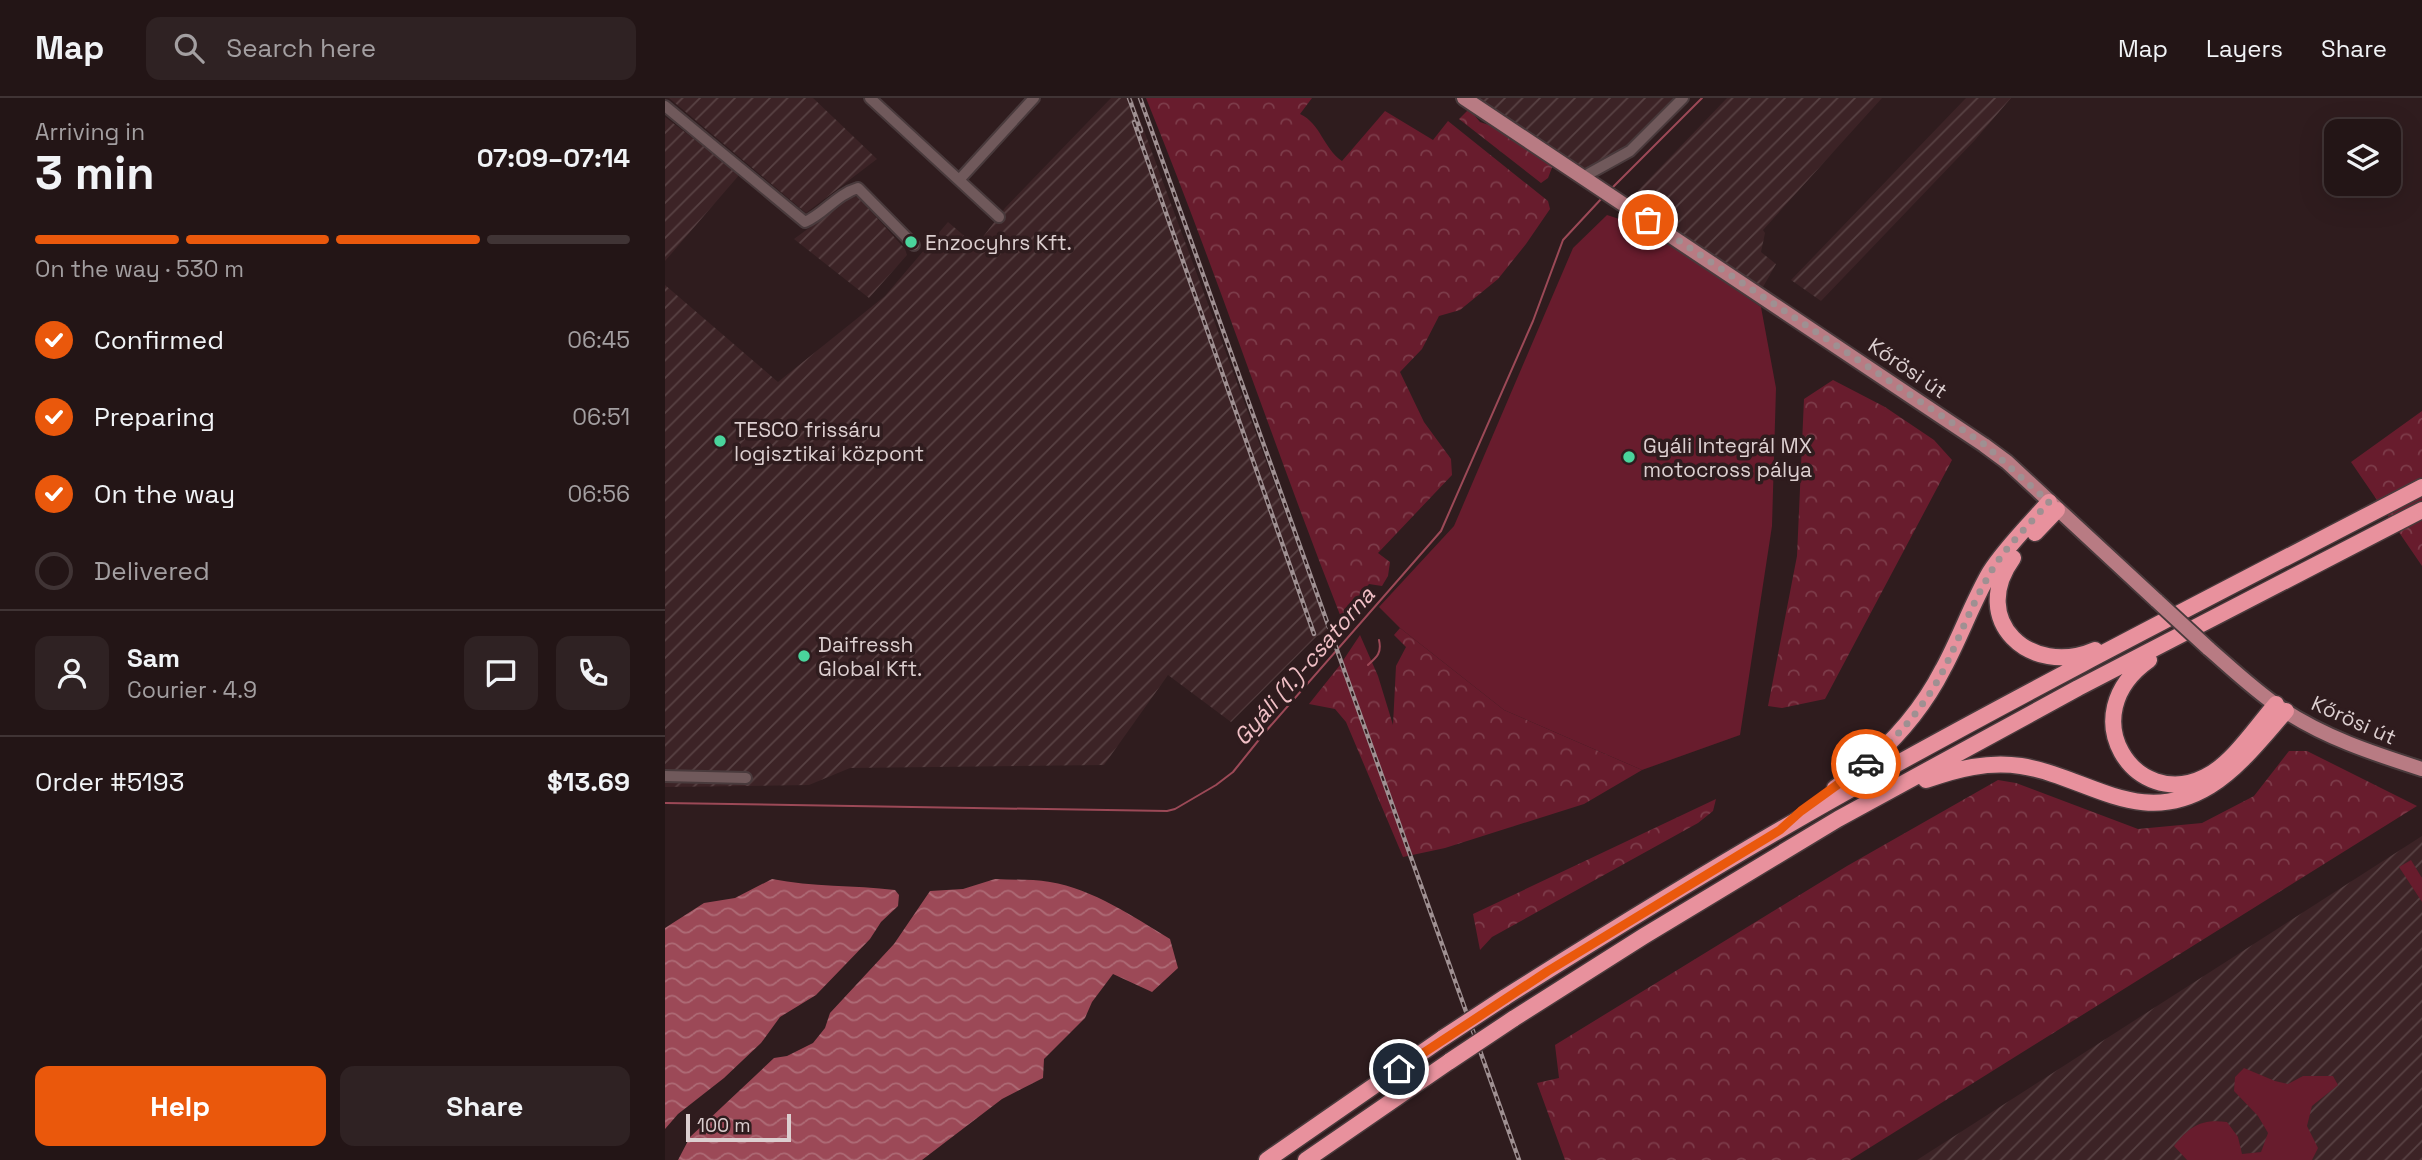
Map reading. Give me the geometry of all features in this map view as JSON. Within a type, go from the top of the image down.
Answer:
[{"type":"highway","points":[[1267,1160],[1504,998],[1780,830],[1919,752],[2422,487]]},
{"type":"highway","points":[[2053,506],[2002,574],[1997,600],[2007,631],[2019,645],[2029,651],[2061,657],[2085,655],[2122,638],[2133,638]]},
{"type":"highway","points":[[1780,830],[1801,811],[1861,769],[1885,748],[1908,722],[1943,671],[1989,575],[2003,554],[2053,506]]},
{"type":"highway","points":[[1306,1160],[1513,1019],[1668,921],[1838,819],[2078,688],[2422,510]]},
{"type":"highway","points":[[2225,613],[2209,626],[2150,659],[2125,681],[2113,713],[2114,732],[2119,748],[2133,766],[2149,778],[2176,784],[2194,782],[2224,764],[2281,708]]},
{"type":"highway","points":[[1838,819],[1859,813],[1944,774],[1986,765],[2032,768],[2115,798],[2139,803],[2178,800],[2207,788],[2239,763],[2281,708]]},
{"type":"main road","name":"Kőrösi út","points":[[1464,98],[1984,444],[2208,648],[2281,708],[2343,742],[2422,769]]},
{"type":"street","points":[[870,98],[999,217]]},
{"type":"street","points":[[959,180],[1034,98]]},
{"type":"street","points":[[1583,177],[1630,151],[1683,98]]},
{"type":"street","points":[[665,106],[804,222],[858,188],[914,245]]},
{"type":"street","points":[[665,776],[746,778]]},
{"type":"shaded area","points":[[669,98],[813,98],[877,159],[806,213]]},
{"type":"shaded area","points":[[1111,98],[1132,98],[1329,632],[1317,636],[1231,722],[1168,675],[1104,765],[850,768],[809,785],[665,787],[665,285],[778,382],[885,296],[948,222],[976,246],[1005,208]]},
{"type":"shaded area","points":[[1473,98],[1676,98],[1622,150],[1583,170]]},
{"type":"shaded area","points":[[1727,98],[1882,98],[1763,230],[1765,233],[1761,252],[1776,264],[1763,287],[1630,199]]},
{"type":"shaded area","points":[[1966,98],[2011,98],[1975,140],[1821,301],[1791,280]]},
{"type":"shaded area","points":[[665,117],[740,174],[665,261]]},
{"type":"shaded area","points":[[851,197],[858,197],[905,249],[907,255],[869,298],[794,239]]},
{"type":"shaded area","points":[[2422,836],[2422,1160],[1917,1160]]},
{"type":"green space","points":[[1146,98],[1312,98],[1300,114],[1313,124],[1330,150],[1342,161],[1385,111],[1433,140],[1448,121],[1548,201],[1550,209],[1498,279],[1460,310],[1439,316],[1422,349],[1400,372],[1424,422],[1451,459],[1452,475],[1378,553],[1390,562],[1388,576],[1382,586],[1369,584],[1342,620],[1197,228]]},
{"type":"green space","points":[[1469,109],[1480,122],[1498,128],[1553,165],[1548,178],[1541,183],[1459,119]]},
{"type":"green space","name":"Gyáli Integrál MX motocross pálya","points":[[1607,215],[1644,227],[1761,307],[1776,388],[1772,526],[1740,735],[1642,770],[1504,710],[1400,628],[1379,607],[1454,526],[1573,248]]},
{"type":"green space","points":[[1833,380],[1885,407],[1934,440],[1952,460],[1825,699],[1782,708],[1768,706],[1797,556],[1804,399]]},
{"type":"green space","points":[[2422,411],[2422,566],[2351,462]]},
{"type":"green space","points":[[1400,628],[1504,710],[1642,770],[1584,804],[1445,848],[1403,857],[1346,722],[1335,709],[1309,704],[1360,635],[1378,676],[1393,725],[1396,666],[1406,647],[1394,635]]},
{"type":"green space","points":[[2289,751],[2307,751],[2417,806],[1850,1160],[1565,1160],[1537,1083],[1559,1078],[1555,1045],[1847,866],[1998,780],[2016,783],[2138,829],[2202,823],[2254,796]]},
{"type":"green space","points":[[1716,799],[1713,811],[1698,823],[1492,937],[1480,950],[1473,914]]},
{"type":"green space","points":[[2411,860],[2422,878],[2422,902],[2399,867]]},
{"type":"green space","points":[[2244,1068],[2288,1084],[2303,1076],[2333,1076],[2338,1085],[2312,1106],[2307,1126],[2318,1148],[2312,1160],[2187,1160],[2174,1146],[2185,1133],[2197,1125],[2218,1121],[2227,1122],[2238,1137],[2242,1154],[2261,1152],[2268,1133],[2258,1116],[2234,1091],[2235,1077]]},
{"type":"water","points":[[772,879],[895,890],[899,895],[898,906],[816,995],[780,1017],[761,1043],[724,1078],[678,1114],[665,1129],[665,928],[704,903],[735,898]]},
{"type":"water","points":[[995,879],[1050,882],[1097,897],[1170,939],[1178,968],[1152,992],[1113,974],[1092,1002],[1085,1018],[1044,1059],[1043,1078],[1002,1099],[922,1160],[678,1160],[690,1137],[774,1058],[787,1056],[813,1043],[825,1028],[830,1013],[894,944],[930,891],[963,889]]},
{"type":"waterway","name":"Gyáli (1.)-csatorna","points":[[1611,189],[1702,98]]},
{"type":"waterway","name":"Gyáli (1.)-csatorna","points":[[665,803],[1167,811],[1216,785],[1233,772],[1441,531],[1533,321],[1563,240],[1602,198]]},
{"type":"waterway","points":[[1368,665],[1378,654],[1379,640]]},
{"type":"railway","points":[[1129,98],[1141,131]]},
{"type":"railway","points":[[1140,98],[1519,1160]]},
{"type":"railway","points":[[1134,122],[1314,634]]},
{"type":"way so far","points":[[1648,220],[1984,444],[2049,502],[2003,554],[1989,575],[1943,671],[1925,700],[1885,748],[1866,764]]},
{"type":"place","name":"Enzocyhrs Kft.","points":[[911,242]]},
{"type":"place","name":"TESCO frissáru logisztikai központ","points":[[720,441]]},
{"type":"place","name":"Gyáli Integrál MX motocross pálya","points":[[1629,457]]},
{"type":"place","name":"Daifressh Global Kft.","points":[[804,656]]},
{"type":"route","points":[[1399,1069],[1548,971],[1780,830],[1801,811],[1866,764]]}]
